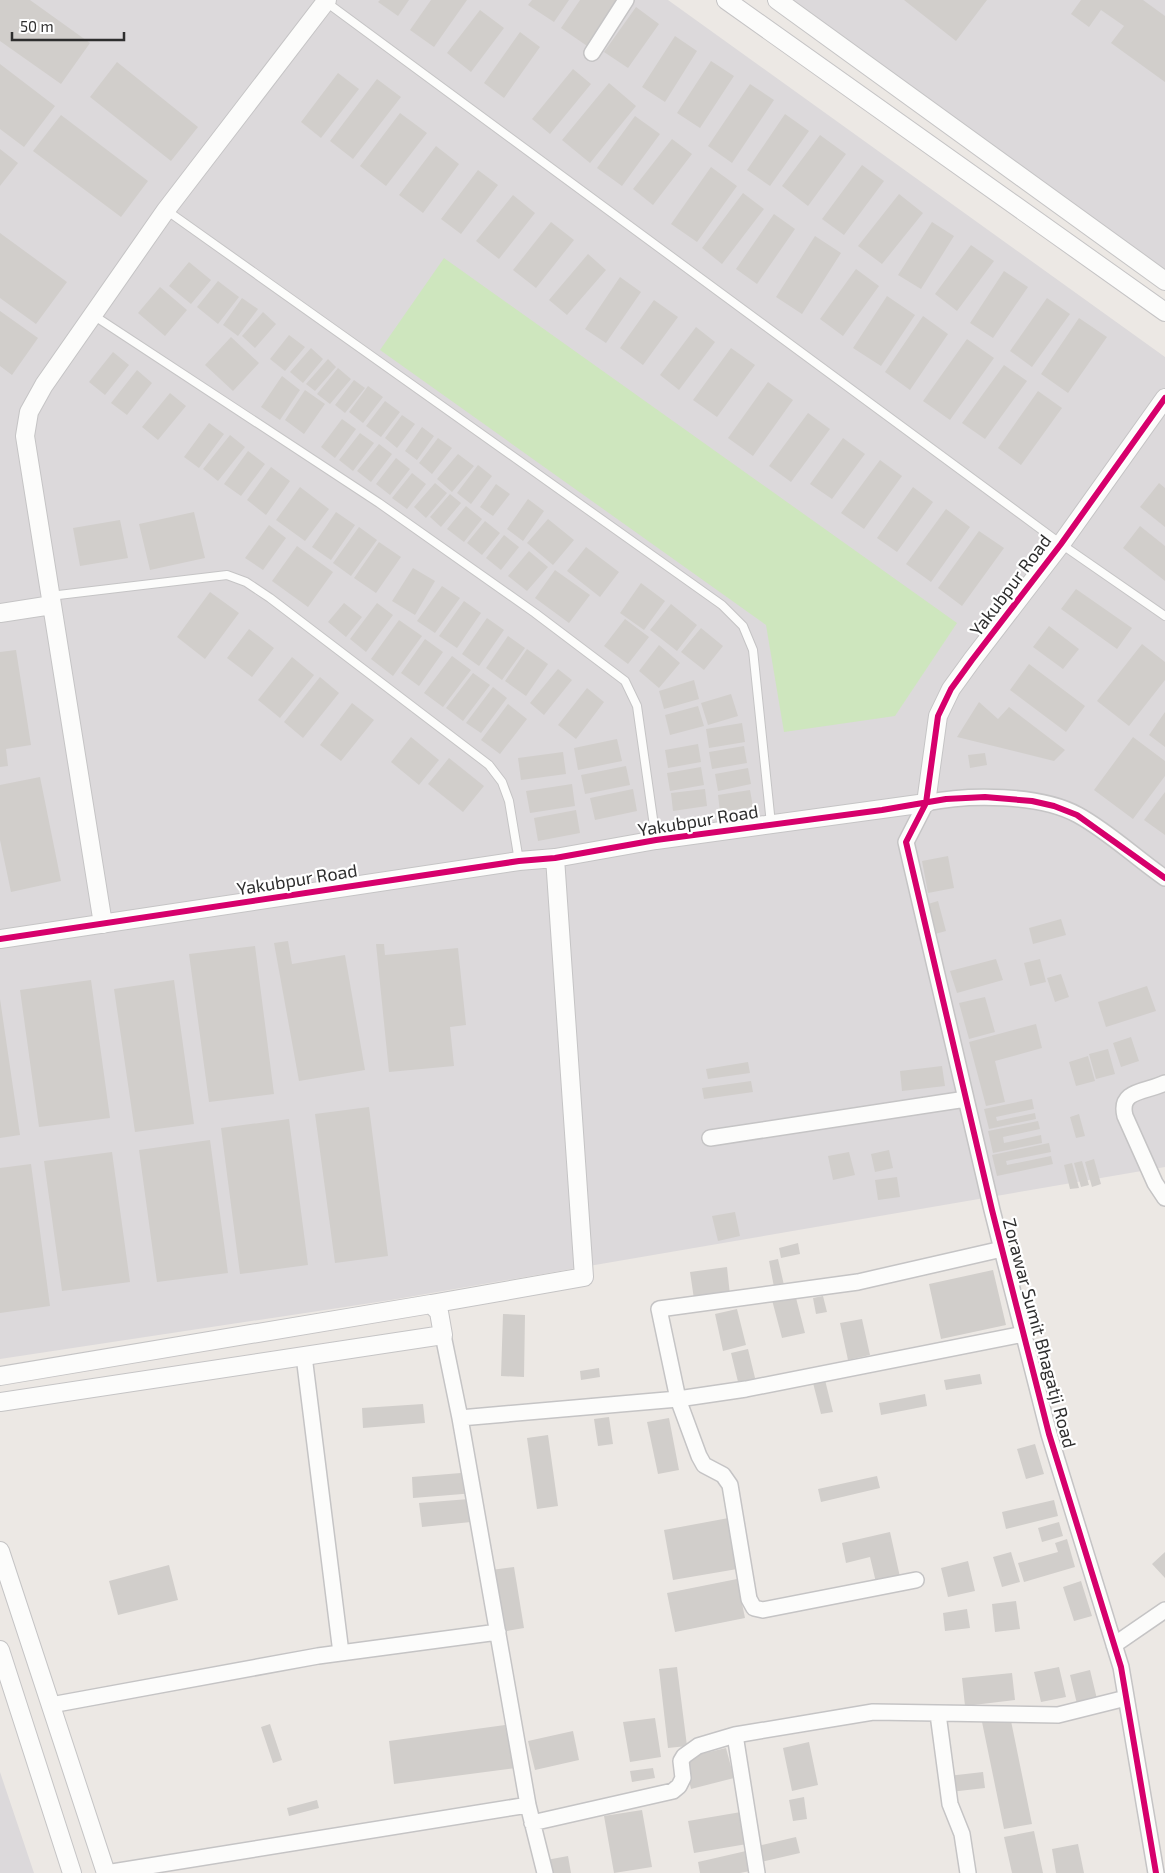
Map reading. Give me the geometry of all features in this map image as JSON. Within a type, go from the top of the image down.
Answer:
[{"type":"street","points":[[592,53],[626,0]]},
{"type":"street","points":[[726,0],[1165,312]]},
{"type":"street","points":[[776,0],[1165,282]]},
{"type":"street","points":[[103,924],[25,436],[29,412],[44,385],[166,210],[327,1]]},
{"type":"street","name":"Yakubpur Road","points":[[0,938],[519,861],[555,858],[656,840],[926,803],[938,716],[952,689],[1061,544],[1165,398]]},
{"type":"street","points":[[0,613],[51,601]]},
{"type":"street","points":[[926,803],[946,799],[985,797],[1054,806],[1077,815],[1165,878]]},
{"type":"street","name":"Zorawar Sumit Bhagatji Road","points":[[926,803],[906,842],[1002,1249],[1049,1434],[1121,1667],[1156,1873]]},
{"type":"street","points":[[0,1376],[584,1277],[555,858]]},
{"type":"street","points":[[1165,1083],[1136,1093],[1126,1099],[1123,1107],[1125,1116],[1155,1183],[1165,1198]]},
{"type":"street","points":[[710,1138],[966,1099]]},
{"type":"street","points":[[916,1580],[763,1610],[754,1608],[749,1599],[730,1485],[723,1475],[704,1465],[699,1456],[678,1399],[659,1309],[858,1282],[1002,1249]]},
{"type":"street","points":[[431,1304],[439,1312],[460,1418],[528,1805],[545,1873]]},
{"type":"street","points":[[460,1418],[678,1399],[754,1387],[1024,1334]]},
{"type":"street","points":[[0,1402],[443,1335]]},
{"type":"street","points":[[304,1356],[341,1653]]},
{"type":"street","points":[[0,1551],[106,1873],[528,1805]]},
{"type":"street","points":[[1114,1645],[1165,1610]]},
{"type":"street","points":[[51,1705],[341,1653],[498,1632]]},
{"type":"street","points":[[0,1650],[72,1873]]},
{"type":"street","points":[[532,1823],[673,1792],[679,1786],[682,1778],[681,1761],[684,1756],[698,1746],[735,1735],[873,1712],[1058,1716],[1126,1698]]},
{"type":"street","points":[[938,1714],[950,1804],[962,1834],[968,1873]]},
{"type":"street","points":[[735,1735],[757,1873]]},
{"type":"lane","points":[[327,1],[1061,544],[1165,616]]},
{"type":"lane","points":[[166,210],[722,605],[743,626],[752,650],[771,824]]},
{"type":"lane","points":[[93,315],[379,503],[535,613],[625,681],[637,706],[656,840]]},
{"type":"lane","points":[[51,601],[227,575],[246,582],[270,598],[489,765],[502,782],[509,801],[519,861]]},
{"type":"shaded area","points":[[0,0],[668,0],[1165,357],[1165,1167],[391,1300],[0,1359]]},
{"type":"shaded area","points":[[789,0],[1165,0],[1165,272]]},
{"type":"shaded area","points":[[0,1772],[34,1873],[0,1873]]},
{"type":"green space","points":[[444,258],[957,623],[895,716],[784,732],[766,625],[380,350]]},
{"type":"building","points":[[0,0],[30,0],[90,43],[61,84],[0,41]]},
{"type":"building","points":[[380,0],[409,0],[398,16],[378,2]]},
{"type":"building","points":[[431,0],[467,0],[434,47],[410,30]]},
{"type":"building","points":[[532,0],[569,0],[554,22],[528,5]]},
{"type":"building","points":[[580,0],[622,0],[590,48],[561,28]]},
{"type":"building","points":[[904,0],[987,0],[956,41]]},
{"type":"building","points":[[1081,0],[1143,0],[1165,16],[1165,82],[1111,43],[1124,26],[1101,10],[1089,27],[1071,14]]},
{"type":"building","points":[[636,7],[659,24],[628,68],[604,52]]},
{"type":"building","points":[[480,10],[504,28],[471,72],[447,53]]},
{"type":"building","points":[[520,32],[540,47],[504,98],[484,83]]},
{"type":"building","points":[[675,36],[697,51],[665,102],[642,87]]},
{"type":"building","points":[[711,61],[734,76],[700,128],[677,113]]},
{"type":"building","points":[[117,62],[198,127],[171,161],[90,97]]},
{"type":"building","points":[[0,64],[55,106],[24,147],[0,129]]},
{"type":"building","points":[[573,69],[591,84],[550,134],[532,119]]},
{"type":"building","points":[[338,73],[359,89],[321,138],[301,122]]},
{"type":"building","points":[[377,79],[401,97],[353,159],[330,141]]},
{"type":"building","points":[[609,83],[636,106],[590,163],[562,140]]},
{"type":"building","points":[[750,84],[774,100],[732,163],[708,146]]},
{"type":"building","points":[[400,113],[427,133],[386,186],[360,166]]},
{"type":"building","points":[[785,114],[809,131],[770,186],[747,170]]},
{"type":"building","points":[[61,115],[148,181],[121,217],[33,151]]},
{"type":"building","points":[[635,116],[660,134],[622,186],[597,168]]},
{"type":"building","points":[[820,135],[846,154],[808,206],[782,186]]},
{"type":"building","points":[[672,139],[692,154],[653,205],[633,189]]},
{"type":"building","points":[[436,146],[459,164],[423,213],[399,195]]},
{"type":"building","points":[[0,149],[18,163],[0,186]]},
{"type":"building","points":[[862,165],[884,181],[844,235],[822,219]]},
{"type":"building","points":[[711,167],[737,186],[697,242],[671,224]]},
{"type":"building","points":[[478,170],[498,185],[461,234],[441,219]]},
{"type":"building","points":[[743,193],[764,209],[722,264],[702,248]]},
{"type":"building","points":[[899,194],[923,213],[882,264],[858,246]]},
{"type":"building","points":[[513,195],[535,213],[499,259],[476,241]]},
{"type":"building","points":[[774,214],[795,229],[757,284],[736,269]]},
{"type":"building","points":[[551,222],[574,240],[536,288],[513,270]]},
{"type":"building","points":[[932,222],[954,236],[921,289],[898,275]]},
{"type":"building","points":[[0,233],[67,282],[36,324],[0,298]]},
{"type":"building","points":[[815,236],[841,253],[802,314],[776,297]]},
{"type":"building","points":[[971,245],[994,261],[957,311],[935,294]]},
{"type":"building","points":[[588,254],[606,270],[567,315],[549,300]]},
{"type":"building","points":[[189,262],[211,280],[191,304],[169,286]]},
{"type":"building","points":[[856,269],[879,286],[843,336],[820,319]]},
{"type":"building","points":[[1004,271],[1028,287],[993,338],[970,323]]},
{"type":"building","points":[[620,277],[641,292],[606,343],[585,329]]},
{"type":"building","points":[[218,281],[239,297],[218,324],[197,307]]},
{"type":"building","points":[[160,287],[187,310],[165,336],[138,313]]},
{"type":"building","points":[[887,296],[915,315],[881,366],[853,348]]},
{"type":"building","points":[[242,298],[258,309],[238,336],[223,325]]},
{"type":"building","points":[[1047,298],[1070,314],[1032,367],[1010,351]]},
{"type":"building","points":[[654,300],[678,317],[643,365],[620,348]]},
{"type":"building","points":[[0,311],[38,338],[12,375],[0,366]]},
{"type":"building","points":[[263,312],[276,324],[255,348],[242,336]]},
{"type":"building","points":[[923,316],[948,334],[910,390],[885,372]]},
{"type":"building","points":[[1079,318],[1107,337],[1068,393],[1041,374]]},
{"type":"building","points":[[696,327],[715,342],[679,390],[660,375]]},
{"type":"building","points":[[289,335],[305,347],[285,371],[270,359]]},
{"type":"building","points":[[231,337],[259,363],[233,391],[205,365]]},
{"type":"building","points":[[967,339],[994,358],[950,420],[923,401]]},
{"type":"building","points":[[311,348],[323,359],[303,383],[290,372]]},
{"type":"building","points":[[731,348],[755,365],[717,417],[693,400]]},
{"type":"building","points":[[113,352],[129,365],[105,395],[89,382]]},
{"type":"building","points":[[328,359],[336,367],[315,391],[306,384]]},
{"type":"building","points":[[1004,365],[1027,381],[985,439],[962,423]]},
{"type":"building","points":[[338,368],[351,379],[330,404],[317,394]]},
{"type":"building","points":[[137,370],[152,383],[127,415],[111,403]]},
{"type":"building","points":[[282,376],[300,390],[280,420],[261,407]]},
{"type":"building","points":[[354,380],[365,388],[345,413],[335,405]]},
{"type":"building","points":[[768,382],[793,400],[753,456],[728,438]]},
{"type":"building","points":[[368,386],[383,397],[363,423],[349,412]]},
{"type":"building","points":[[305,390],[325,404],[304,434],[285,420]]},
{"type":"building","points":[[1038,391],[1062,408],[1021,465],[998,448]]},
{"type":"building","points":[[170,393],[186,406],[158,440],[142,427]]},
{"type":"building","points":[[385,401],[400,412],[381,437],[366,426]]},
{"type":"building","points":[[808,413],[830,429],[791,482],[769,466]]},
{"type":"building","points":[[402,415],[415,424],[397,448],[385,438]]},
{"type":"building","points":[[342,419],[356,429],[335,458],[321,447]]},
{"type":"building","points":[[209,423],[224,434],[199,468],[184,457]]},
{"type":"building","points":[[422,427],[434,436],[417,460],[405,451]]},
{"type":"building","points":[[360,433],[374,443],[353,471],[339,460]]},
{"type":"building","points":[[230,435],[245,447],[218,481],[203,469]]},
{"type":"building","points":[[438,438],[452,448],[432,474],[419,463]]},
{"type":"building","points":[[843,438],[865,454],[832,499],[810,484]]},
{"type":"building","points":[[379,444],[392,454],[371,482],[357,471]]},
{"type":"building","points":[[248,451],[265,464],[241,496],[224,484]]},
{"type":"building","points":[[458,454],[474,466],[452,492],[437,479]]},
{"type":"building","points":[[396,458],[410,469],[390,495],[376,484]]},
{"type":"building","points":[[880,460],[902,476],[864,529],[841,513]]},
{"type":"building","points":[[478,465],[492,476],[471,504],[457,493]]},
{"type":"building","points":[[271,467],[290,481],[266,515],[247,500]]},
{"type":"building","points":[[412,473],[426,484],[407,509],[392,498]]},
{"type":"building","points":[[435,483],[447,493],[426,518],[414,507]]},
{"type":"building","points":[[1159,483],[1165,488],[1165,527],[1140,507]]},
{"type":"building","points":[[496,484],[510,494],[493,516],[480,507]]},
{"type":"building","points":[[300,487],[329,509],[305,541],[276,520]]},
{"type":"building","points":[[913,487],[933,502],[897,552],[877,538]]},
{"type":"building","points":[[450,494],[461,503],[441,527],[430,517]]},
{"type":"building","points":[[528,499],[544,511],[523,541],[507,529]]},
{"type":"building","points":[[466,506],[482,519],[464,542],[447,529]]},
{"type":"building","points":[[946,509],[970,527],[931,582],[906,564]]},
{"type":"building","points":[[194,512],[205,558],[150,570],[139,524]]},
{"type":"building","points":[[336,512],[355,525],[331,560],[312,547]]},
{"type":"building","points":[[548,519],[574,540],[553,565],[527,543]]},
{"type":"building","points":[[120,520],[128,558],[80,566],[73,528]]},
{"type":"building","points":[[485,521],[500,533],[482,555],[467,543]]},
{"type":"building","points":[[269,525],[286,538],[263,570],[245,558]]},
{"type":"building","points":[[1140,526],[1165,546],[1165,581],[1123,548]]},
{"type":"building","points":[[359,527],[377,540],[351,576],[333,563]]},
{"type":"building","points":[[979,531],[1004,548],[962,606],[938,588]]},
{"type":"building","points":[[504,535],[519,547],[501,570],[486,558]]},
{"type":"building","points":[[379,542],[401,557],[376,593],[354,578]]},
{"type":"building","points":[[297,546],[333,572],[308,607],[272,581]]},
{"type":"building","points":[[586,547],[619,572],[600,597],[567,571]]},
{"type":"building","points":[[529,551],[548,567],[527,591],[508,576]]},
{"type":"building","points":[[413,568],[435,581],[415,615],[392,601]]},
{"type":"building","points":[[555,570],[590,595],[569,623],[535,598]]},
{"type":"building","points":[[641,583],[665,601],[644,630],[620,613]]},
{"type":"building","points":[[442,586],[460,598],[435,633],[417,621]]},
{"type":"building","points":[[1076,589],[1132,628],[1117,649],[1061,609]]},
{"type":"building","points":[[210,592],[239,613],[205,659],[177,637]]},
{"type":"building","points":[[464,601],[481,613],[457,648],[439,636]]},
{"type":"building","points":[[344,603],[362,617],[346,637],[328,622]]},
{"type":"building","points":[[377,603],[393,615],[366,652],[350,639]]},
{"type":"building","points":[[671,604],[697,625],[677,651],[650,630]]},
{"type":"building","points":[[487,618],[504,630],[479,666],[462,654]]},
{"type":"building","points":[[625,619],[649,637],[628,664],[604,646]]},
{"type":"building","points":[[399,620],[422,636],[393,676],[371,659]]},
{"type":"building","points":[[1049,626],[1079,649],[1063,669],[1033,647]]},
{"type":"building","points":[[701,628],[723,646],[704,670],[681,652]]},
{"type":"building","points":[[249,629],[274,648],[252,677],[227,658]]},
{"type":"building","points":[[508,636],[525,648],[502,680],[486,668]]},
{"type":"building","points":[[425,639],[443,652],[419,686],[401,673]]},
{"type":"building","points":[[1142,644],[1165,662],[1165,680],[1129,726],[1097,701]]},
{"type":"building","points":[[659,645],[680,663],[659,688],[639,671]]},
{"type":"building","points":[[527,649],[548,664],[526,696],[505,681]]},
{"type":"building","points":[[16,650],[31,745],[6,749],[8,766],[0,767],[0,652]]},
{"type":"building","points":[[452,656],[471,670],[443,707],[424,693]]},
{"type":"building","points":[[292,657],[314,675],[280,718],[258,700]]},
{"type":"building","points":[[1029,664],[1085,706],[1066,732],[1010,690]]},
{"type":"building","points":[[558,669],[572,680],[544,715],[530,703]]},
{"type":"building","points":[[473,673],[490,685],[463,721],[446,708]]},
{"type":"building","points":[[320,677],[339,693],[303,738],[284,722]]},
{"type":"building","points":[[694,680],[699,699],[664,709],[659,691]]},
{"type":"building","points":[[493,687],[507,698],[481,733],[466,723]]},
{"type":"building","points":[[587,688],[604,702],[576,739],[558,725]]},
{"type":"building","points":[[731,694],[738,716],[708,725],[701,703]]},
{"type":"building","points":[[979,702],[998,719],[1009,707],[1065,750],[1054,761],[957,737]]},
{"type":"building","points":[[352,703],[374,720],[341,761],[320,745]]},
{"type":"building","points":[[508,704],[527,719],[500,754],[481,740]]},
{"type":"building","points":[[698,706],[704,726],[670,735],[665,715]]},
{"type":"building","points":[[1165,712],[1165,747],[1149,735]]},
{"type":"building","points":[[742,723],[745,742],[709,748],[706,729]]},
{"type":"building","points":[[411,737],[439,760],[419,785],[391,762]]},
{"type":"building","points":[[1133,737],[1165,761],[1165,776],[1133,819],[1094,790]]},
{"type":"building","points":[[617,739],[622,761],[578,770],[574,748]]},
{"type":"building","points":[[698,744],[701,762],[668,768],[665,750]]},
{"type":"building","points":[[744,746],[747,763],[712,769],[709,752]]},
{"type":"building","points":[[563,752],[566,774],[521,780],[518,758]]},
{"type":"building","points":[[985,753],[987,765],[970,768],[968,755]]},
{"type":"building","points":[[449,758],[484,786],[463,812],[428,784]]},
{"type":"building","points":[[626,766],[630,785],[585,794],[581,775]]},
{"type":"building","points":[[701,767],[704,785],[670,791],[667,773]]},
{"type":"building","points":[[748,768],[751,784],[718,791],[715,774]]},
{"type":"building","points":[[40,777],[61,881],[11,892],[0,840],[0,785]]},
{"type":"building","points":[[572,784],[575,806],[530,813],[526,791]]},
{"type":"building","points":[[633,789],[637,811],[595,820],[590,798]]},
{"type":"building","points":[[705,789],[707,806],[673,811],[671,793]]},
{"type":"building","points":[[750,790],[753,807],[720,812],[718,795]]},
{"type":"building","points":[[1165,792],[1165,835],[1144,820]]},
{"type":"building","points":[[576,810],[580,833],[538,841],[534,818]]},
{"type":"building","points":[[948,856],[954,888],[928,893],[922,861]]},
{"type":"building","points":[[938,901],[946,931],[935,934],[928,904]]},
{"type":"building","points":[[1061,919],[1066,935],[1033,944],[1029,928]]},
{"type":"building","points":[[288,941],[292,964],[345,955],[365,1070],[299,1081],[274,943]]},
{"type":"building","points":[[376,944],[384,944],[385,955],[458,948],[466,1025],[450,1027],[454,1066],[389,1072]]},
{"type":"building","points":[[255,946],[274,1094],[209,1102],[189,954]]},
{"type":"building","points":[[996,959],[1003,980],[957,993],[950,971]]},
{"type":"building","points":[[1040,959],[1046,982],[1030,986],[1024,963]]},
{"type":"building","points":[[1061,974],[1069,997],[1055,1002],[1047,978]]},
{"type":"building","points":[[91,980],[110,1118],[39,1127],[20,990]]},
{"type":"building","points":[[174,980],[194,1124],[135,1132],[114,989]]},
{"type":"building","points":[[1147,986],[1156,1011],[1106,1027],[1098,1002]]},
{"type":"building","points":[[985,997],[995,1032],[969,1039],[959,1003]]},
{"type":"building","points":[[0,999],[20,1135],[0,1138]]},
{"type":"building","points":[[1036,1024],[1042,1048],[995,1061],[1005,1102],[986,1106],[969,1042]]},
{"type":"building","points":[[1131,1037],[1139,1061],[1121,1067],[1113,1043]]},
{"type":"building","points":[[1108,1049],[1115,1074],[1096,1079],[1089,1054]]},
{"type":"building","points":[[1088,1056],[1095,1081],[1076,1086],[1069,1062]]},
{"type":"building","points":[[748,1062],[750,1073],[708,1079],[706,1069]]},
{"type":"building","points":[[942,1066],[945,1086],[902,1091],[900,1071]]},
{"type":"building","points":[[751,1081],[753,1092],[704,1099],[702,1088]]},
{"type":"building","points":[[1032,1099],[1034,1109],[996,1117],[997,1121],[1035,1113],[1036,1119],[989,1129],[984,1109]]},
{"type":"building","points":[[369,1107],[388,1256],[335,1263],[315,1114]]},
{"type":"building","points":[[1079,1114],[1085,1136],[1076,1138],[1070,1117]]},
{"type":"building","points":[[289,1119],[308,1265],[240,1274],[221,1128]]},
{"type":"building","points":[[1038,1121],[1040,1129],[1003,1137],[1004,1143],[1041,1135],[1042,1143],[993,1153],[988,1131]]},
{"type":"building","points":[[210,1140],[228,1273],[157,1282],[139,1150]]},
{"type":"building","points":[[1049,1143],[1051,1152],[1006,1161],[1007,1165],[1051,1156],[1053,1164],[997,1176],[992,1155]]},
{"type":"building","points":[[889,1150],[893,1168],[875,1172],[871,1154]]},
{"type":"building","points":[[112,1152],[130,1282],[62,1291],[44,1161]]},
{"type":"building","points":[[849,1152],[855,1175],[833,1180],[828,1156]]},
{"type":"building","points":[[1094,1159],[1101,1184],[1092,1187],[1085,1162]]},
{"type":"building","points":[[1082,1161],[1089,1185],[1081,1187],[1074,1163]]},
{"type":"building","points":[[1072,1163],[1079,1188],[1070,1189],[1064,1165]]},
{"type":"building","points":[[31,1164],[50,1306],[0,1313],[0,1168]]},
{"type":"building","points":[[897,1177],[900,1197],[878,1200],[875,1180]]},
{"type":"building","points":[[735,1212],[740,1236],[718,1241],[712,1216]]},
{"type":"building","points":[[798,1243],[800,1254],[781,1258],[779,1248]]},
{"type":"building","points":[[778,1259],[784,1285],[774,1287],[769,1261]]},
{"type":"building","points":[[727,1267],[730,1295],[694,1299],[690,1272]]},
{"type":"building","points":[[993,1270],[1006,1325],[941,1339],[929,1284]]},
{"type":"building","points":[[795,1294],[805,1333],[782,1338],[772,1300]]},
{"type":"building","points":[[823,1296],[827,1312],[816,1314],[813,1298]]},
{"type":"building","points":[[737,1309],[746,1345],[723,1351],[715,1314]]},
{"type":"building","points":[[503,1314],[525,1315],[524,1377],[501,1376]]},
{"type":"building","points":[[862,1319],[870,1355],[848,1360],[840,1323]]},
{"type":"building","points":[[748,1349],[756,1382],[739,1386],[731,1353]]},
{"type":"building","points":[[599,1368],[600,1377],[581,1380],[580,1371]]},
{"type":"building","points":[[980,1374],[982,1384],[946,1390],[944,1380]]},
{"type":"building","points":[[825,1380],[833,1412],[821,1414],[813,1383]]},
{"type":"building","points":[[925,1394],[927,1406],[881,1415],[879,1403]]},
{"type":"building","points":[[423,1404],[425,1423],[363,1428],[362,1408]]},
{"type":"building","points":[[609,1417],[613,1444],[598,1446],[594,1419]]},
{"type":"building","points":[[669,1418],[679,1470],[658,1474],[647,1422]]},
{"type":"building","points":[[548,1435],[558,1506],[537,1509],[527,1438]]},
{"type":"building","points":[[1035,1444],[1044,1474],[1026,1479],[1017,1449]]},
{"type":"building","points":[[473,1472],[475,1493],[413,1498],[412,1477]]},
{"type":"building","points":[[877,1476],[880,1488],[821,1502],[818,1489]]},
{"type":"building","points":[[469,1499],[471,1522],[422,1527],[419,1503]]},
{"type":"building","points":[[1054,1500],[1058,1516],[1006,1529],[1002,1512]]},
{"type":"building","points":[[734,1517],[743,1568],[673,1580],[664,1530]]},
{"type":"building","points":[[1059,1522],[1063,1536],[1042,1542],[1038,1528]]},
{"type":"building","points":[[890,1532],[902,1586],[878,1591],[870,1557],[846,1563],[842,1543]]},
{"type":"building","points":[[1067,1539],[1075,1567],[1024,1582],[1018,1563],[1058,1552],[1055,1543]]},
{"type":"building","points":[[1011,1552],[1020,1582],[1002,1587],[993,1557]]},
{"type":"building","points":[[1165,1552],[1165,1578],[1152,1564]]},
{"type":"building","points":[[968,1561],[975,1591],[948,1597],[941,1568]]},
{"type":"building","points":[[169,1565],[178,1600],[118,1615],[109,1581]]},
{"type":"building","points":[[514,1567],[524,1628],[501,1632],[491,1570]]},
{"type":"building","points":[[737,1579],[745,1618],[675,1632],[667,1593]]},
{"type":"building","points":[[1081,1581],[1092,1616],[1074,1621],[1063,1587]]},
{"type":"building","points":[[1016,1601],[1020,1629],[995,1632],[992,1604]]},
{"type":"building","points":[[967,1609],[970,1628],[945,1631],[943,1613]]},
{"type":"building","points":[[677,1667],[687,1746],[668,1748],[659,1669]]},
{"type":"building","points":[[1059,1667],[1066,1697],[1041,1702],[1034,1672]]},
{"type":"building","points":[[1090,1670],[1097,1699],[1077,1704],[1070,1675]]},
{"type":"building","points":[[1012,1673],[1015,1700],[965,1706],[962,1678]]},
{"type":"building","points":[[1010,1716],[1032,1824],[1004,1829],[982,1722]]},
{"type":"building","points":[[655,1718],[661,1757],[630,1762],[623,1722]]},
{"type":"building","points":[[270,1724],[282,1760],[273,1763],[261,1727]]},
{"type":"building","points":[[505,1725],[516,1768],[394,1784],[389,1741]]},
{"type":"building","points":[[573,1731],[579,1760],[535,1770],[528,1741]]},
{"type":"building","points":[[809,1742],[818,1785],[792,1791],[783,1748]]},
{"type":"building","points":[[726,1748],[734,1778],[691,1789],[684,1758]]},
{"type":"building","points":[[653,1768],[655,1778],[632,1782],[630,1771]]},
{"type":"building","points":[[983,1772],[985,1788],[950,1792],[948,1776]]},
{"type":"building","points":[[804,1797],[807,1819],[793,1821],[789,1800]]},
{"type":"building","points":[[317,1800],[319,1808],[289,1816],[287,1808]]},
{"type":"building","points":[[642,1810],[652,1867],[614,1873],[604,1816]]},
{"type":"building","points":[[741,1812],[747,1844],[694,1853],[688,1821]]},
{"type":"building","points":[[1034,1831],[1043,1873],[1012,1873],[1004,1837]]},
{"type":"building","points":[[796,1837],[800,1853],[757,1863],[753,1847]]},
{"type":"building","points":[[1078,1844],[1084,1873],[1056,1873],[1052,1849]]},
{"type":"building","points":[[746,1851],[750,1871],[740,1873],[700,1873],[698,1862]]},
{"type":"building","points":[[568,1856],[571,1873],[544,1873],[541,1861]]},
{"type":"cycle path","points":[[1156,1873],[1121,1667],[1049,1434],[992,1210],[906,842],[926,803],[938,716],[951,689],[1061,544],[1165,398]]},
{"type":"cycle path","points":[[0,939],[519,861],[555,858],[656,840],[882,810],[946,799],[985,797],[1032,801],[1054,806],[1077,815],[1165,878]]}]
